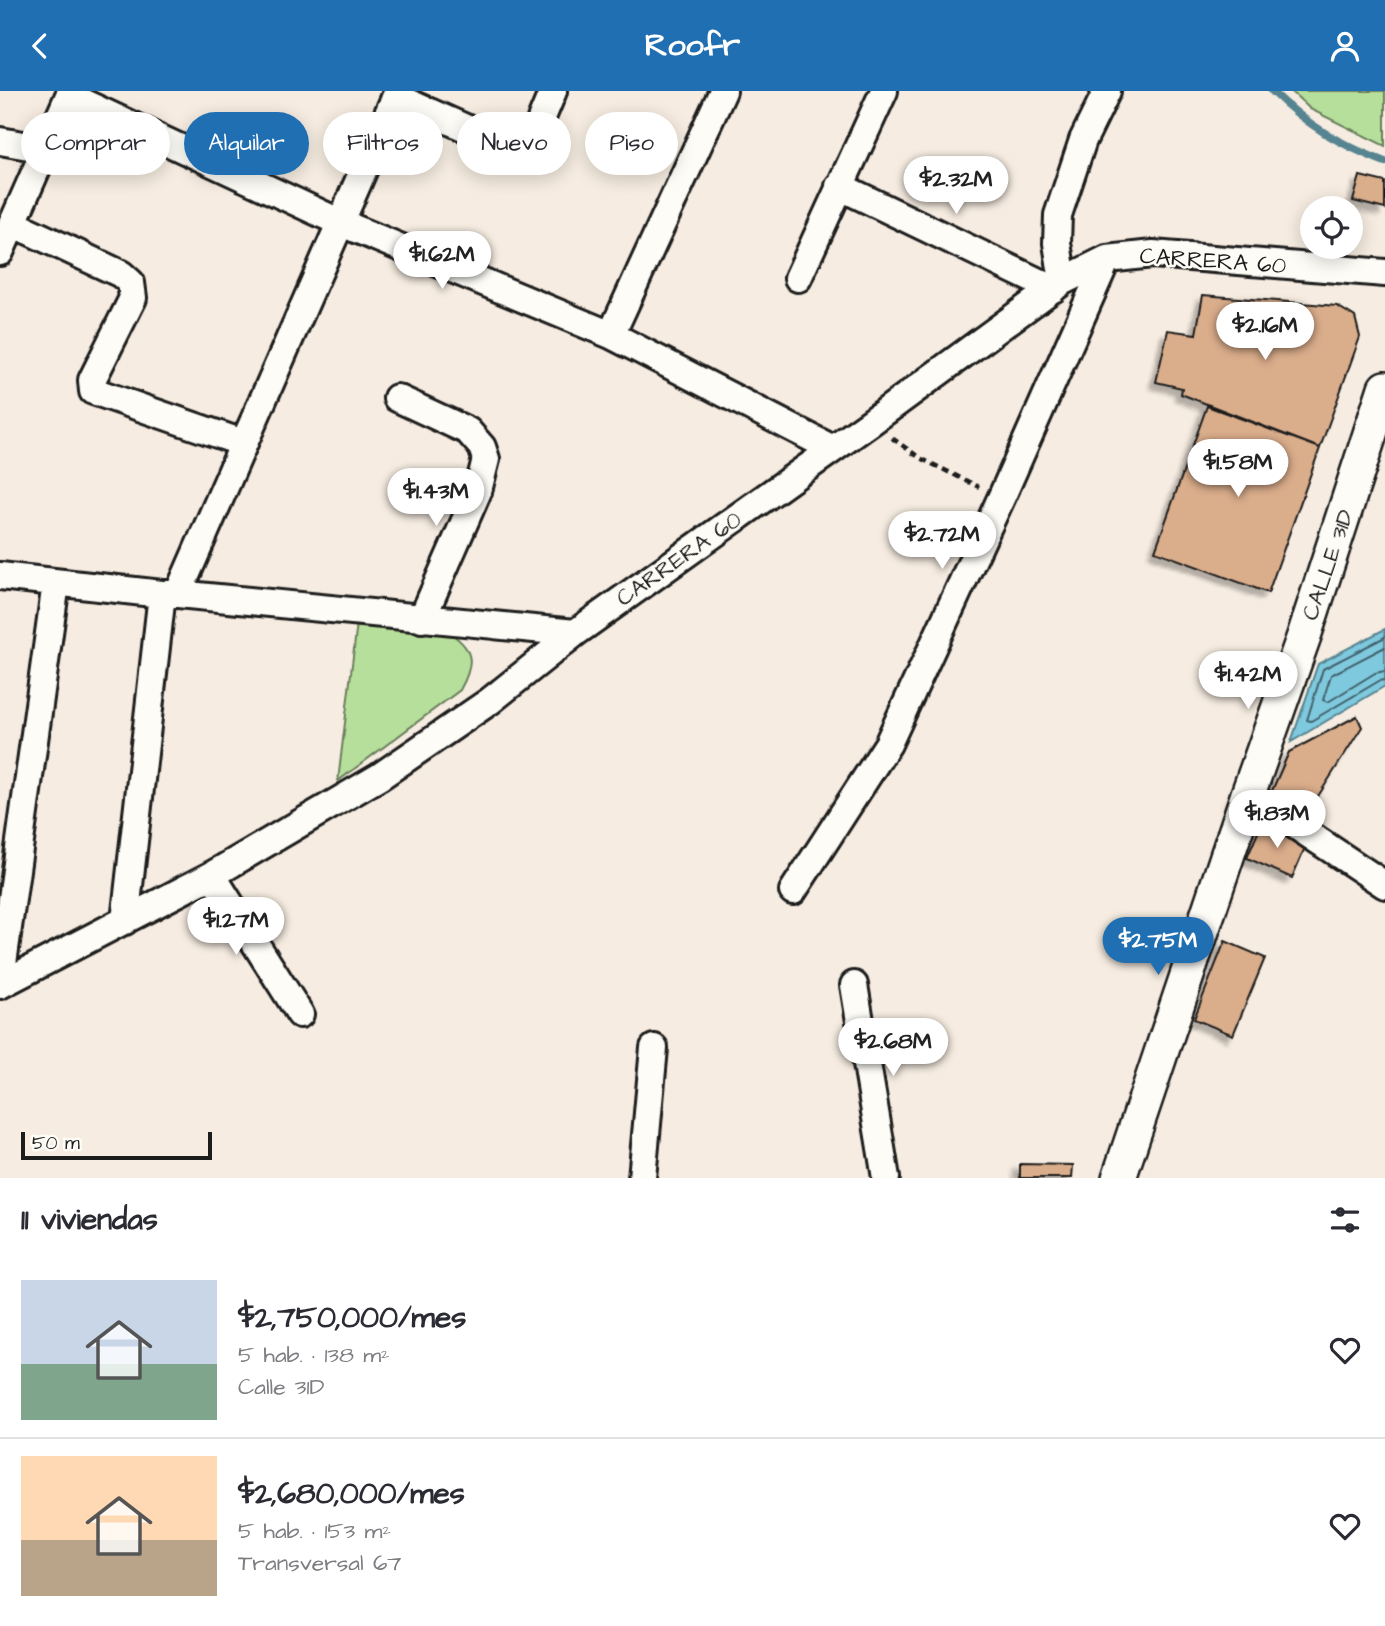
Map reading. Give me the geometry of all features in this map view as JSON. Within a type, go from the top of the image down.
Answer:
[{"type":"street","points":[[125,921],[170,594],[243,443],[397,94],[510,148],[521,150],[531,144],[553,91]]},
{"type":"street","points":[[611,335],[723,91]]},
{"type":"street","points":[[798,278],[884,91]]},
{"type":"street","points":[[839,186],[1058,285],[1058,215],[1083,141],[1107,91]]},
{"type":"street","points":[[62,112],[70,94],[339,222],[611,335],[833,449]]},
{"type":"street","points":[[0,141],[21,145]]},
{"type":"street","points":[[0,252],[34,175]]},
{"type":"street","points":[[12,223],[121,274],[131,283],[133,298],[92,380],[93,391],[243,443]]},
{"type":"street","name":"CARRERA 60","points":[[0,985],[212,875],[379,778],[490,701],[575,633],[1058,285],[1107,259],[1153,254],[1385,273]]},
{"type":"street","points":[[793,891],[888,744],[1107,259]]},
{"type":"street","name":"CALLE 31D","points":[[1119,1178],[1385,388]]},
{"type":"street","points":[[397,398],[468,431],[482,447],[486,459],[478,491],[422,619]]},
{"type":"street","points":[[0,576],[575,633]]},
{"type":"street","points":[[0,985],[56,583]]},
{"type":"street","points":[[1248,794],[1385,885]]},
{"type":"street","points":[[212,875],[300,1014]]},
{"type":"street","points":[[854,985],[886,1178]]},
{"type":"street","points":[[642,1178],[654,1048]]},
{"type":"path","points":[[871,422],[920,459],[976,487],[1003,494]]},
{"type":"green space","points":[[1291,91],[1385,91],[1385,146],[1310,109]]},
{"type":"green space","points":[[357,623],[451,634],[465,646],[470,659],[468,674],[460,690],[338,781]]},
{"type":"water","points":[[1385,629],[1385,686],[1291,742],[1318,664]]},
{"type":"building","points":[[1360,176],[1385,182],[1385,209],[1363,204],[1363,196],[1354,196]]},
{"type":"building","points":[[1203,295],[1337,306],[1355,317],[1360,337],[1320,448],[1181,394],[1182,388],[1156,382],[1168,330],[1196,334]]},
{"type":"building","points":[[1207,406],[1320,448],[1268,593],[1155,551]]},
{"type":"building","points":[[1357,716],[1362,727],[1301,823],[1267,802],[1289,752]]},
{"type":"building","points":[[1262,823],[1307,843],[1292,878],[1247,858]]},
{"type":"building","points":[[1225,941],[1265,958],[1233,1035],[1194,1019]]},
{"type":"building","points":[[1020,1164],[1073,1165],[1072,1178],[1020,1178]]},
{"type":"waterway","points":[[1272,91],[1325,133],[1385,162]]}]
